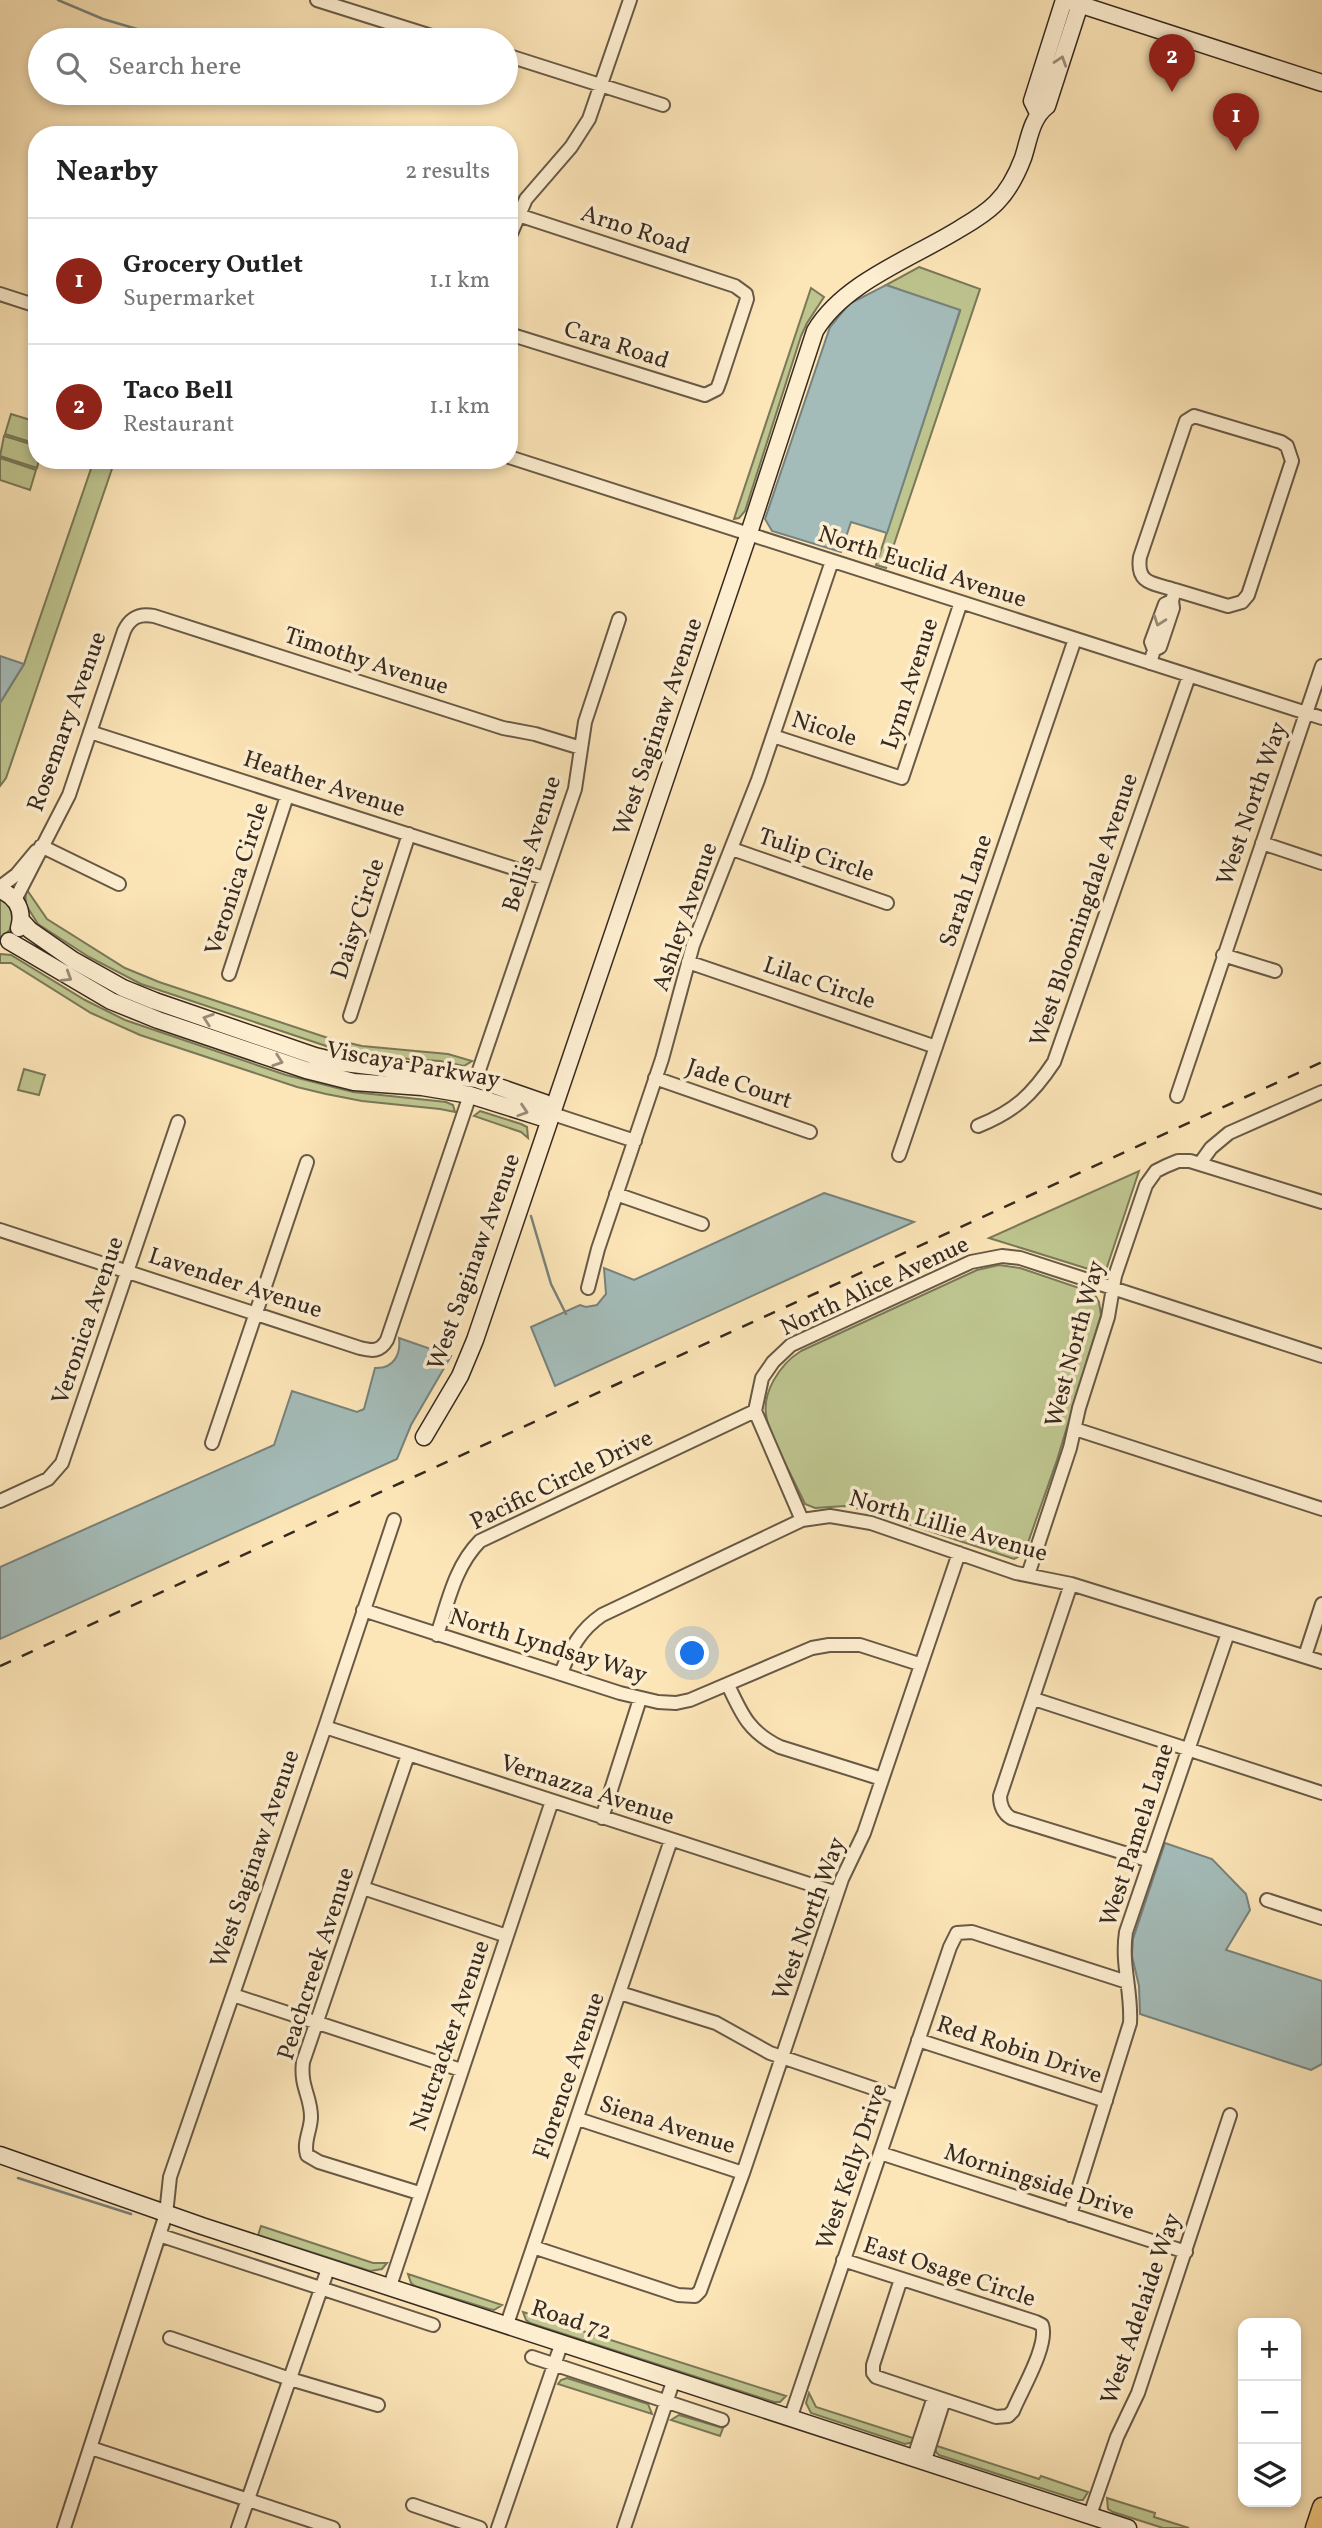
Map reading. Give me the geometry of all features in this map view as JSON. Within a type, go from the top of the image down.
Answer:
[{"type":"main road","points":[[1315,2528],[1322,2507]]},
{"type":"street","points":[[317,0],[406,28]]},
{"type":"street","points":[[518,209],[580,134],[589,119],[630,0]]},
{"type":"street","points":[[1070,1],[1322,83]]},
{"type":"street","name":"West Saginaw Avenue","points":[[424,1437],[468,1359],[553,1114],[814,331],[823,317],[850,292],[947,237],[994,205],[1017,171],[1038,113],[1047,106],[1070,1]]},
{"type":"street","points":[[518,59],[663,105]]},
{"type":"street","name":"Arno Road","points":[[518,215],[735,286],[746,294],[745,307],[720,381],[711,394]]},
{"type":"street","points":[[0,295],[28,303]]},
{"type":"street","name":"Cara Road","points":[[518,337],[699,394],[711,394]]},
{"type":"street","points":[[1194,416],[1207,418],[1287,446],[1292,461],[1248,595],[1242,602],[1228,606],[1174,596],[1145,580],[1140,576],[1138,568],[1186,421],[1194,416]]},
{"type":"street","name":"North Euclid Avenue","points":[[518,460],[1322,718]]},
{"type":"street","name":"Ashley Avenue","points":[[588,1288],[592,1266],[656,1078],[688,961],[773,736],[832,561]]},
{"type":"street","points":[[1150,663],[1154,650],[1160,647],[1173,608],[1174,596]]},
{"type":"street","name":"Lynn Avenue","points":[[902,778],[961,602]]},
{"type":"street","name":"Rosemary Avenue","points":[[15,900],[69,795],[124,631],[130,622],[139,616]]},
{"type":"street","name":"Timothy Avenue","points":[[139,616],[153,616],[503,728],[535,734],[581,748]]},
{"type":"street","name":"Bellis Avenue","points":[[377,1350],[383,1347],[387,1340],[575,789],[589,709],[619,619]]},
{"type":"street","name":"Sarah Lane","points":[[899,1156],[1075,639]]},
{"type":"street","name":"West North Way","points":[[1177,1096],[1322,666]]},
{"type":"street","name":"West Bloomingdale Avenue","points":[[978,1126],[1021,1103],[1039,1084],[1054,1062],[1189,676]]},
{"type":"street","name":"Heather Avenue","points":[[90,732],[544,878]]},
{"type":"street","name":"Nicole","points":[[773,736],[902,778]]},
{"type":"street","name":"Veronica Circle","points":[[229,974],[287,796]]},
{"type":"street","name":"Daisy Circle","points":[[350,1016],[408,834]]},
{"type":"street","points":[[1262,843],[1322,863]]},
{"type":"street","points":[[41,846],[120,884]]},
{"type":"street","name":"Rosemary Avenue","points":[[0,889],[41,846]]},
{"type":"street","name":"Tulip Circle","points":[[732,849],[887,903]]},
{"type":"street","points":[[0,889],[15,900],[21,919],[18,932],[4,943]]},
{"type":"street","name":"Viscaya Parkway","points":[[21,919],[30,930],[73,960],[123,988],[315,1056],[371,1068],[417,1070],[473,1087],[540,1117],[553,1114]]},
{"type":"street","name":"Viscaya Parkway","points":[[4,943],[83,987],[138,1013],[306,1070],[354,1082],[422,1087],[473,1087]]},
{"type":"street","points":[[1223,955],[1275,971]]},
{"type":"street","name":"Lilac Circle","points":[[688,961],[936,1047]]},
{"type":"street","points":[[306,1070],[307,1066],[314,1062],[359,1072],[371,1068]]},
{"type":"street","name":"Jade Court","points":[[656,1078],[810,1132]]},
{"type":"street","points":[[1322,1092],[1229,1133],[1210,1148],[1201,1162],[1322,1202]]},
{"type":"street","points":[[553,1114],[635,1141]]},
{"type":"street","name":"Veronica Avenue","points":[[0,1501],[48,1479],[62,1463],[178,1122]]},
{"type":"street","points":[[212,1443],[307,1161]]},
{"type":"street","name":"West North Way","points":[[1028,1575],[1075,1429],[1108,1317],[1113,1288],[1150,1177],[1156,1171],[1178,1161],[1201,1162]]},
{"type":"street","points":[[616,1194],[702,1224]]},
{"type":"street","name":"Lavender Avenue","points":[[1,1233],[129,1271],[360,1348],[377,1350]]},
{"type":"street","name":"North Alice Avenue","points":[[755,1411],[762,1378],[773,1362],[791,1345],[971,1262],[1002,1256],[1020,1258],[1322,1356]]},
{"type":"street","points":[[755,1411],[802,1520]]},
{"type":"street","name":"Pacific Circle Drive","points":[[437,1635],[461,1566],[469,1552],[480,1541],[755,1411]]},
{"type":"street","points":[[1075,1429],[1322,1509]]},
{"type":"street","name":"North Lillie Avenue","points":[[561,1673],[579,1635],[602,1615],[802,1520],[831,1516],[855,1519],[1028,1575],[1071,1584],[1322,1662]]},
{"type":"street","name":"West Saginaw Avenue","points":[[64,2528],[166,2214],[170,2177],[394,1520]]},
{"type":"street","name":"West North Way","points":[[533,2247],[678,2295],[695,2296],[705,2283],[837,1893],[864,1833],[919,1664],[959,1553]]},
{"type":"street","points":[[1071,1584],[1000,1796],[1002,1810],[1011,1818],[1150,1861]]},
{"type":"street","points":[[1304,1656],[1322,1604]]},
{"type":"street","name":"North Lyndsay Way","points":[[363,1610],[640,1699],[676,1703],[728,1685],[798,1653],[829,1644],[860,1645],[919,1664]]},
{"type":"street","name":"West Pamela Lane","points":[[1070,2215],[1130,2023],[1131,2006],[1124,1964],[1126,1932],[1228,1633]]},
{"type":"street","points":[[728,1685],[744,1718],[764,1739],[780,1747],[882,1779]]},
{"type":"street","points":[[602,1818],[640,1699]]},
{"type":"street","points":[[1034,1699],[1322,1793]]},
{"type":"street","name":"Vernazza Avenue","points":[[325,1727],[837,1893]]},
{"type":"street","name":"Peachcreek Avenue","points":[[408,1755],[303,2062],[302,2075],[311,2117],[306,2144],[307,2155],[319,2162],[419,2193]]},
{"type":"street","name":"Nutcracker Avenue","points":[[390,2286],[552,1801]]},
{"type":"street","name":"Florence Avenue","points":[[507,2324],[671,1840]]},
{"type":"street","points":[[363,1888],[507,1936]]},
{"type":"street","points":[[1267,1900],[1322,1918]]},
{"type":"street","name":"West Kelly Drive","points":[[790,2416],[898,2097],[957,1933],[972,1932],[1127,1982]]},
{"type":"street","points":[[621,1993],[716,2023],[759,2048],[898,2097]]},
{"type":"street","points":[[233,1995],[461,2070]]},
{"type":"street","name":"Red Robin Drive","points":[[918,2040],[1107,2101]]},
{"type":"street","name":"West Adelaide Way","points":[[1090,2515],[1117,2437],[1138,2393],[1230,2115]]},
{"type":"street","name":"Siena Avenue","points":[[578,2119],[743,2173]]},
{"type":"street","name":"Morningside Drive","points":[[880,2153],[1186,2252]]},
{"type":"street","name":"Road 72","points":[[0,2154],[166,2214],[1128,2528]]},
{"type":"street","points":[[159,2235],[433,2325]]},
{"type":"street","name":"East Osage Circle","points":[[844,2260],[1042,2325],[1044,2336],[1036,2360],[1013,2411],[1008,2416],[996,2417],[939,2399]]},
{"type":"street","points":[[238,2528],[328,2266]]},
{"type":"street","points":[[901,2279],[873,2365],[873,2373],[880,2380],[939,2399],[920,2459]]},
{"type":"street","points":[[170,2338],[290,2379],[378,2405]]},
{"type":"street","points":[[498,2528],[562,2342]]},
{"type":"street","points":[[532,2357],[722,2420]]},
{"type":"street","points":[[624,2528],[674,2378]]},
{"type":"street","points":[[91,2448],[333,2528]]},
{"type":"street","points":[[413,2505],[480,2528]]},
{"type":"green space","points":[[919,267],[980,289],[886,568],[876,565],[960,311],[886,285]]},
{"type":"green space","points":[[811,288],[824,297],[801,336],[745,511],[739,518],[734,519]]},
{"type":"green space","points":[[11,414],[28,419],[28,441],[5,434]]},
{"type":"green space","points":[[4,436],[28,443],[28,465],[0,456]]},
{"type":"green space","points":[[0,458],[36,470],[30,490],[0,480]]},
{"type":"green space","points":[[91,469],[112,469],[6,778],[0,786],[0,703],[24,664]]},
{"type":"green space","points":[[25,887],[47,919],[125,968],[159,982],[328,1038],[362,1046],[448,1054],[472,1061],[464,1066],[338,1050],[141,984],[89,957],[38,924],[26,905]]},
{"type":"green space","points":[[0,898],[10,907],[13,918],[10,929],[0,938]]},
{"type":"green space","points":[[0,954],[11,955],[85,1000],[125,1020],[286,1075],[353,1092],[446,1102],[453,1105],[455,1112],[362,1101],[297,1087],[140,1035],[91,1013],[11,963],[0,963]]},
{"type":"green space","points":[[24,1069],[45,1075],[39,1095],[18,1090]]},
{"type":"green space","points":[[480,1111],[527,1127],[528,1138],[521,1132],[474,1116]]},
{"type":"green space","points":[[1139,1171],[1104,1271],[1098,1272],[989,1238]]},
{"type":"green space","points":[[999,1265],[1020,1268],[1094,1293],[1101,1315],[1057,1460],[1024,1554],[1014,1559],[866,1510],[845,1506],[815,1508],[805,1504],[767,1420],[766,1400],[779,1372],[801,1351],[977,1270]]},
{"type":"green space","points":[[261,2226],[373,2263],[387,2263],[382,2269],[370,2271],[258,2235]]},
{"type":"green space","points":[[408,2274],[502,2305],[494,2310],[489,2309],[415,2286]]},
{"type":"green space","points":[[523,2312],[786,2396],[780,2402],[774,2402],[530,2323]]},
{"type":"green space","points":[[567,2378],[648,2404],[652,2414],[558,2384]]},
{"type":"green space","points":[[809,2393],[816,2407],[916,2439],[905,2444],[811,2413],[806,2403]]},
{"type":"green space","points":[[679,2415],[723,2428],[720,2436],[671,2420]]},
{"type":"green space","points":[[934,2445],[1088,2492],[1083,2500],[1078,2500],[939,2455]]},
{"type":"green space","points":[[1107,2498],[1155,2513],[1154,2517],[1189,2528],[1163,2528],[1113,2512],[1108,2509]]},
{"type":"water","points":[[886,285],[960,310],[887,533],[851,522],[841,552],[772,531],[765,519],[830,327],[849,304]]},
{"type":"water","points":[[0,656],[24,664],[0,703]]},
{"type":"water","points":[[824,1193],[914,1222],[555,1386],[531,1327],[580,1305],[597,1305],[606,1294],[604,1268],[634,1280]]},
{"type":"water","points":[[399,1338],[451,1356],[411,1425],[397,1459],[0,1639],[0,1567],[274,1445],[292,1391],[357,1412],[364,1409],[375,1368],[387,1366],[395,1359],[399,1350]]},
{"type":"water","points":[[1165,1843],[1212,1859],[1246,1894],[1250,1910],[1226,1950],[1322,1981],[1322,2064],[1311,2070],[1140,2014],[1139,1986],[1132,1956],[1133,1939]]},
{"type":"waterway","points":[[58,0],[103,19],[133,28]]},
{"type":"waterway","points":[[531,1216],[551,1284],[566,1314]]},
{"type":"waterway","points":[[18,2178],[131,2214]]},
{"type":"railway","points":[[0,1666],[1322,1062]]},
{"type":"place","name":"Taco Bell","points":[[1172,92]]},
{"type":"place","name":"Grocery Outlet","points":[[1236,151]]}]
